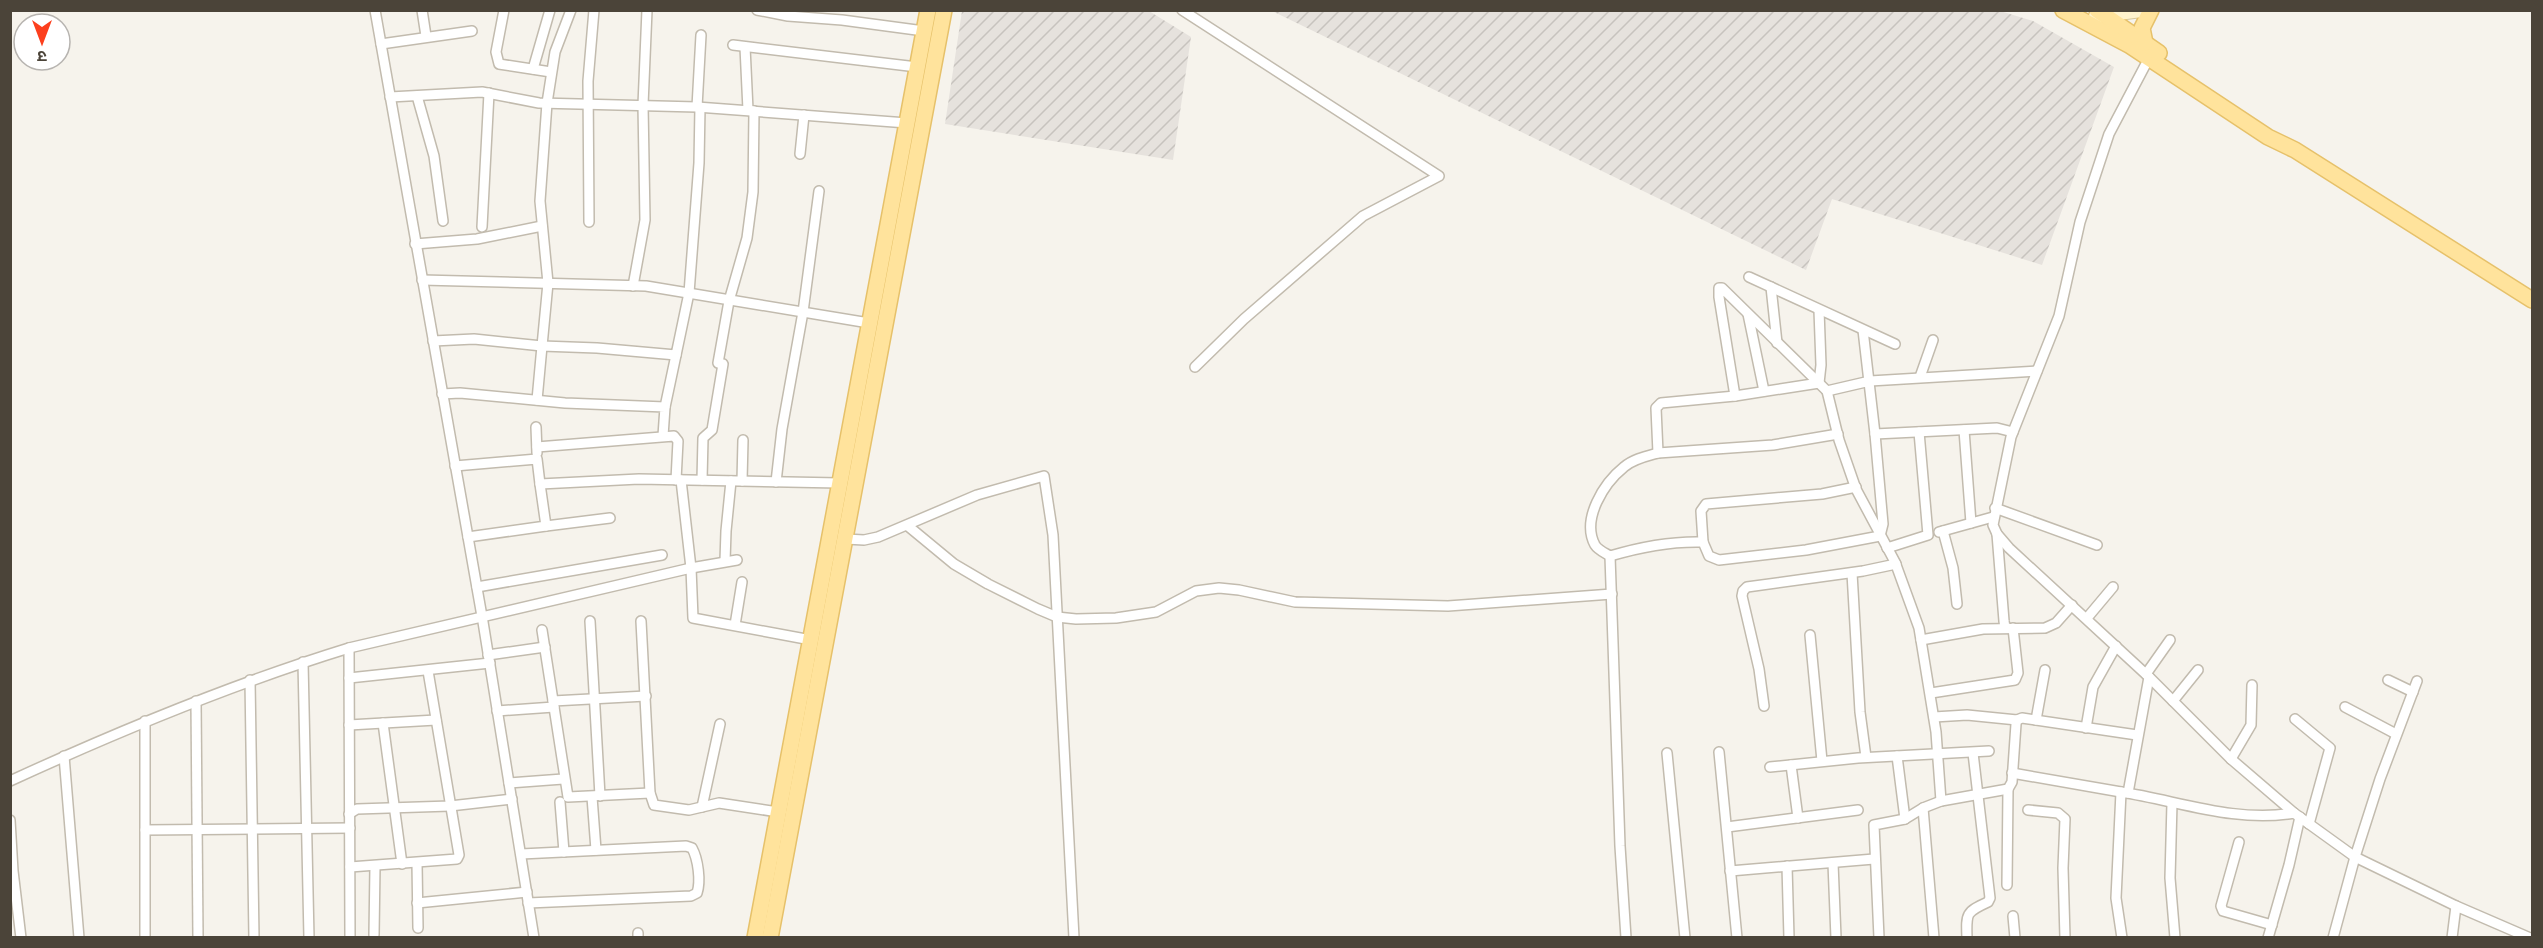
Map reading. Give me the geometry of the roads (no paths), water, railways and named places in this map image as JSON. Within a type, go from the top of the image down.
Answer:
[{"type":"main road","points":[[755,938],[928,10]]},
{"type":"main road","points":[[770,938],[944,10]]},
{"type":"main road","points":[[2063,10],[2147,51]]},
{"type":"main road","points":[[2082,21],[2100,12],[2141,10]]},
{"type":"main road","points":[[2147,51],[2142,28],[2151,10]]},
{"type":"main road","points":[[2100,12],[2147,51],[2268,137],[2295,150],[2532,300]]},
{"type":"street","points":[[375,10],[482,616],[534,938]]},
{"type":"street","points":[[422,10],[426,36]]},
{"type":"street","points":[[504,10],[496,52],[499,64],[551,72]]},
{"type":"street","points":[[533,69],[550,10]]},
{"type":"street","points":[[537,400],[548,283],[540,201],[547,103],[555,52],[571,10]]},
{"type":"street","points":[[589,222],[588,104],[594,10]]},
{"type":"street","points":[[633,286],[645,220],[643,105],[647,10]]},
{"type":"street","points":[[757,10],[788,16],[842,20],[924,31]]},
{"type":"street","points":[[1182,10],[1439,176],[1363,216],[1244,319],[1195,367]]},
{"type":"street","points":[[381,44],[472,31]]},
{"type":"street","points":[[663,436],[665,407],[689,293],[699,163],[700,35]]},
{"type":"street","points":[[733,45],[917,67]]},
{"type":"street","points":[[745,47],[748,110],[754,111]]},
{"type":"street","points":[[2072,605],[2052,626],[2005,628],[1994,513],[2013,432],[2059,316],[2080,222],[2109,134],[2147,51]]},
{"type":"street","points":[[390,97],[489,93],[547,103],[698,107],[907,123]]},
{"type":"street","points":[[482,227],[489,93]]},
{"type":"street","points":[[417,96],[434,156],[443,220]]},
{"type":"street","points":[[702,480],[703,438],[712,430],[729,300],[747,238],[753,192],[754,111]]},
{"type":"street","points":[[800,154],[804,115]]},
{"type":"street","points":[[776,482],[782,429],[803,312],[819,191]]},
{"type":"street","points":[[415,244],[477,239],[542,226]]},
{"type":"street","points":[[1749,278],[1895,345]]},
{"type":"street","points":[[422,280],[633,286],[869,323]]},
{"type":"street","points":[[1771,287],[1777,343]]},
{"type":"street","points":[[1735,396],[1719,288],[1725,290],[1827,391],[1838,434],[1856,487],[1896,564],[1921,640],[1934,717],[1941,801]]},
{"type":"street","points":[[1819,310],[1821,365],[1819,383]]},
{"type":"street","points":[[1748,313],[1764,391]]},
{"type":"street","points":[[1863,330],[1883,524],[1880,536]]},
{"type":"street","points":[[433,341],[474,339],[675,355]]},
{"type":"street","points":[[1920,377],[1933,340]]},
{"type":"street","points":[[1827,391],[1870,381],[2037,371]]},
{"type":"street","points":[[1658,453],[1656,408],[1661,403],[1735,396],[1819,383]]},
{"type":"street","points":[[442,394],[460,393],[665,407]]},
{"type":"street","points":[[536,427],[537,459],[546,526]]},
{"type":"street","points":[[1875,434],[1997,428],[2013,432]]},
{"type":"street","points":[[1964,430],[1971,524]]},
{"type":"street","points":[[1919,432],[1929,535]]},
{"type":"street","points":[[1704,542],[1682,541],[1647,546],[1610,556],[1596,547],[1590,533],[1592,514],[1608,483],[1625,466],[1658,453],[1773,445],[1838,434]]},
{"type":"street","points":[[537,447],[674,436],[678,441],[679,480],[692,568],[693,618],[811,640]]},
{"type":"street","points":[[742,481],[743,440]]},
{"type":"street","points":[[455,466],[537,459]]},
{"type":"street","points":[[846,539],[864,540],[878,537],[977,495],[1044,476],[1053,535],[1074,938]]},
{"type":"street","points":[[540,484],[639,479],[839,483]]},
{"type":"street","points":[[725,561],[731,481]]},
{"type":"street","points":[[1856,487],[1822,494],[1706,504],[1701,511],[1704,542],[1709,556],[1719,560],[1806,550],[1880,536]]},
{"type":"street","points":[[1887,548],[1971,524],[1994,513],[2097,545]]},
{"type":"street","points":[[468,537],[610,518]]},
{"type":"street","points":[[908,526],[954,564],[988,584],[1057,617],[1076,620],[1156,612],[1196,591],[1219,588],[1295,602],[1438,606],[1525,602],[1612,594]]},
{"type":"street","points":[[1943,531],[1953,568],[1957,604]]},
{"type":"street","points":[[1996,534],[2147,675],[2232,759],[2297,815],[2355,857],[2456,906],[2530,938]]},
{"type":"street","points":[[477,587],[662,555]]},
{"type":"street","points":[[1610,556],[1620,846],[1626,938]]},
{"type":"street","points":[[10,781],[196,700],[349,648],[692,568],[737,560]]},
{"type":"street","points":[[1764,706],[1759,669],[1742,596],[1743,591],[1747,588],[1852,573],[1896,564]]},
{"type":"street","points":[[1852,573],[1860,712],[1866,757]]},
{"type":"street","points":[[735,625],[742,582]]},
{"type":"street","points":[[2086,618],[2113,587]]},
{"type":"street","points":[[590,621],[596,699],[596,850]]},
{"type":"street","points":[[641,621],[651,801],[660,808],[689,810],[719,803],[778,812]]},
{"type":"street","points":[[1921,640],[1983,629],[2011,628]]},
{"type":"street","points":[[1931,693],[2015,680],[2018,673],[2011,628]]},
{"type":"street","points":[[542,630],[563,779],[568,797],[650,793]]},
{"type":"street","points":[[1810,636],[1822,761]]},
{"type":"street","points":[[2122,938],[2116,898],[2125,793],[2147,675],[2170,640]]},
{"type":"street","points":[[2086,728],[2094,687],[2116,646]]},
{"type":"street","points":[[350,678],[428,671],[545,647]]},
{"type":"street","points":[[349,648],[350,938]]},
{"type":"street","points":[[303,662],[309,938]]},
{"type":"street","points":[[2036,720],[2045,670]]},
{"type":"street","points":[[2173,701],[2198,670]]},
{"type":"street","points":[[350,867],[457,859],[459,855],[428,671]]},
{"type":"street","points":[[2388,680],[2413,692]]},
{"type":"street","points":[[250,681],[254,938]]},
{"type":"street","points":[[2333,938],[2355,857],[2396,734],[2417,681]]},
{"type":"street","points":[[2232,759],[2251,725],[2252,685]]},
{"type":"street","points":[[497,711],[596,699],[646,696]]},
{"type":"street","points":[[196,700],[198,938]]},
{"type":"street","points":[[2345,707],[2396,734]]},
{"type":"street","points":[[1934,717],[1967,715],[2018,720],[2022,718],[2137,735]]},
{"type":"street","points":[[2295,719],[2330,748],[2309,824]]},
{"type":"street","points":[[350,725],[436,720]]},
{"type":"street","points":[[2007,885],[2008,789],[2012,782],[2018,720]]},
{"type":"street","points":[[145,721],[145,938]]},
{"type":"street","points":[[383,723],[402,864]]},
{"type":"street","points":[[702,807],[720,724]]},
{"type":"street","points":[[1770,767],[1866,757],[1989,751]]},
{"type":"street","points":[[1719,752],[1737,938]]},
{"type":"street","points":[[1667,753],[1685,938]]},
{"type":"street","points":[[1967,938],[1967,916],[1970,911],[1988,902],[1990,898],[1973,753]]},
{"type":"street","points":[[64,756],[79,938]]},
{"type":"street","points":[[1898,756],[1905,819]]},
{"type":"street","points":[[1791,765],[1798,818]]},
{"type":"street","points":[[2012,773],[2226,813],[2297,815]]},
{"type":"street","points":[[509,783],[563,779]]},
{"type":"street","points":[[1879,938],[1874,825],[1905,819],[1941,801],[2008,789]]},
{"type":"street","points":[[350,814],[357,809],[450,806],[512,799]]},
{"type":"street","points":[[560,802],[564,852]]},
{"type":"street","points":[[2172,803],[2170,878],[2175,938]]},
{"type":"street","points":[[1923,808],[1934,938]]},
{"type":"street","points":[[1727,827],[1858,810]]},
{"type":"street","points":[[2028,810],[2058,813],[2065,819],[2063,891],[2065,938]]},
{"type":"street","points":[[2268,938],[2289,866],[2297,815]]},
{"type":"street","points":[[10,820],[21,938]]},
{"type":"street","points":[[145,831],[350,828]]},
{"type":"street","points":[[2239,842],[2221,906],[2223,911],[2272,925]]},
{"type":"street","points":[[521,854],[686,846],[692,848],[695,853],[699,886],[697,893],[691,896],[528,903]]},
{"type":"street","points":[[1730,871],[1874,859]]},
{"type":"street","points":[[417,863],[418,928]]},
{"type":"street","points":[[1833,863],[1836,938]]},
{"type":"street","points":[[374,935],[375,866]]},
{"type":"street","points":[[1787,866],[1789,938]]},
{"type":"street","points":[[417,903],[527,892]]},
{"type":"street","points":[[2452,938],[2456,906]]},
{"type":"street","points":[[2013,916],[2015,938]]}]
